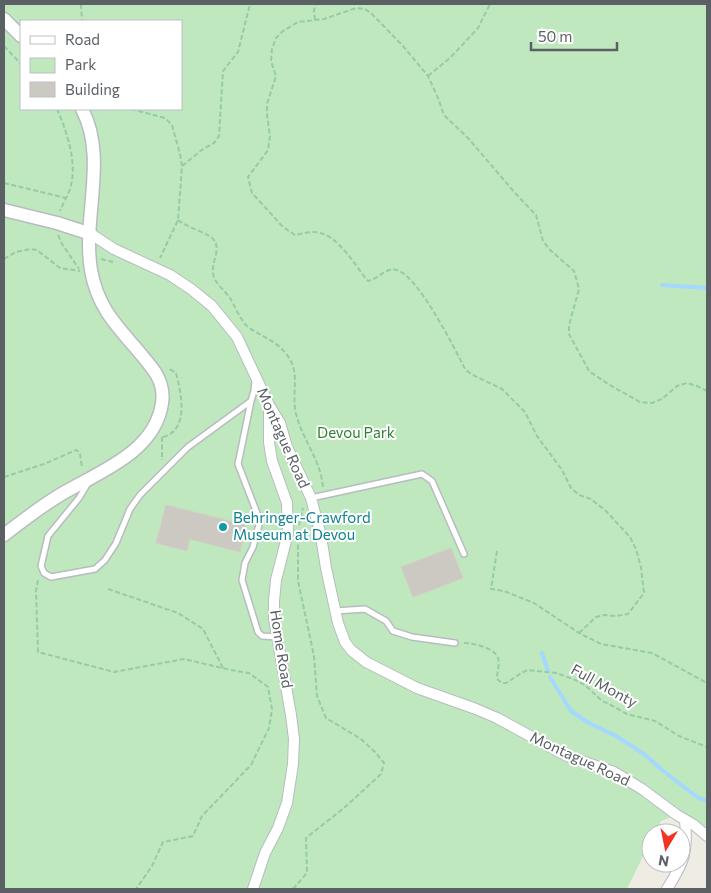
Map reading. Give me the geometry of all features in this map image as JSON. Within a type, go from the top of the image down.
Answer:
[{"type":"street","points":[[4,19],[20,35]]},
{"type":"street","points":[[4,534],[51,501],[78,491],[93,476],[122,460],[146,440],[161,415],[162,387],[155,372],[110,319],[98,296],[91,267],[94,159],[91,134],[87,117],[83,110]]},
{"type":"street","points":[[4,210],[57,223],[91,234]]},
{"type":"street","name":"Montague Road","points":[[91,234],[118,251],[152,266],[190,289],[212,306],[237,337],[269,405],[280,423],[287,447],[311,498],[321,536],[335,611],[345,642],[351,650],[366,662],[417,688],[497,718],[567,756],[614,772],[642,789],[685,820],[694,824],[707,836]]},
{"type":"street","name":"Home Road","points":[[253,889],[265,854],[278,828],[287,803],[293,764],[294,739],[292,715],[274,619],[276,580],[288,533],[287,503],[272,461],[269,442],[269,405]]},
{"type":"street","points":[[668,889],[681,866],[686,850],[685,820]]},
{"type":"lane","points":[[256,378],[238,464],[260,521],[253,546],[245,563],[242,580],[258,632],[262,636],[278,637]]},
{"type":"lane","points":[[78,491],[48,536],[41,566],[44,573],[51,577],[95,569],[105,560],[116,543],[130,508],[140,495],[188,446],[251,401]]},
{"type":"lane","points":[[311,498],[422,474],[432,482],[464,554]]},
{"type":"lane","points":[[335,611],[365,609],[386,621],[393,631],[412,637],[455,643]]},
{"type":"path","points":[[81,4],[82,20]]},
{"type":"path","points":[[182,166],[203,149],[214,143],[219,136],[223,71],[238,52],[250,4]]},
{"type":"path","points":[[315,20],[314,10],[316,4]]},
{"type":"path","points":[[428,76],[451,57],[478,28],[490,4]]},
{"type":"path","points":[[579,632],[596,617],[628,614],[644,593],[641,567],[636,549],[630,537],[606,511],[591,499],[579,495],[571,488],[562,470],[540,441],[525,412],[502,389],[471,374],[465,369],[420,291],[408,276],[396,270],[389,270],[374,280],[368,281],[339,244],[323,234],[315,232],[295,235],[283,227],[252,194],[248,177],[268,150],[270,136],[267,104],[276,76],[272,61],[272,49],[276,38],[283,31],[298,22],[341,15],[356,8],[365,9],[372,14],[403,46],[428,76],[444,115],[469,139],[536,215],[543,241],[549,249],[574,271],[579,289],[568,325],[569,334],[589,371],[640,402],[652,404],[662,399],[677,386],[687,383],[707,391]]},
{"type":"path","points":[[4,46],[20,63]]},
{"type":"path","points":[[57,110],[69,144],[72,164],[70,190],[58,216]]},
{"type":"path","points":[[135,110],[165,118],[172,125],[182,166],[178,220],[162,257],[152,266]]},
{"type":"path","points":[[4,183],[66,198]]},
{"type":"path","points":[[178,220],[192,229],[213,238],[217,244],[217,253],[213,262],[214,276],[230,298],[246,326],[277,343],[288,356],[294,368],[296,413],[308,445],[317,461],[324,496]]},
{"type":"path","points":[[4,259],[16,252],[37,250],[60,268],[80,271],[57,233]]},
{"type":"path","points":[[156,441],[167,436],[180,420],[182,403],[180,388],[176,373],[167,368]]},
{"type":"path","points":[[162,437],[162,456]]},
{"type":"path","points":[[4,477],[44,464],[76,450],[80,453],[82,460],[78,491]]},
{"type":"path","points":[[299,527],[302,509],[311,498]]},
{"type":"path","points":[[293,889],[307,873],[306,838],[344,808],[381,774],[384,763],[376,752],[361,739],[326,718],[317,696],[314,656],[298,581],[298,537]]},
{"type":"path","points":[[497,551],[492,571],[491,590],[504,591],[534,603],[601,644],[652,653],[707,683]]},
{"type":"path","points":[[41,566],[36,591],[38,652],[114,672],[184,659],[249,673],[268,687],[272,709],[269,728],[252,765],[202,816],[193,836],[163,842],[152,866],[136,889]]},
{"type":"path","points":[[108,589],[178,613],[203,629],[224,669]]},
{"type":"path","name":"Full Monty","points":[[455,643],[477,645],[496,654],[499,665],[497,679],[502,683],[506,683],[528,670],[556,673],[573,678],[585,685],[602,701],[627,714],[655,721],[679,736],[707,747]]},
{"type":"green space","name":"Devou Park","points":[[4,4],[707,4],[707,836],[677,815],[660,823],[641,823],[641,860],[627,889],[4,889]]},
{"type":"building","name":"Behringer-Crawford Museum at Devou","points":[[166,505],[246,525],[240,552],[190,539],[187,551],[156,543]]},
{"type":"building","points":[[451,548],[463,578],[413,597],[401,567]]},
{"type":"waterway","points":[[662,285],[707,288]]},
{"type":"waterway","points":[[542,653],[548,671]]},
{"type":"waterway","points":[[550,677],[571,711],[644,754],[697,797],[707,801]]},
{"type":"place","name":"Behringer-Crawford Museum at Devou","points":[[223,527]]}]
